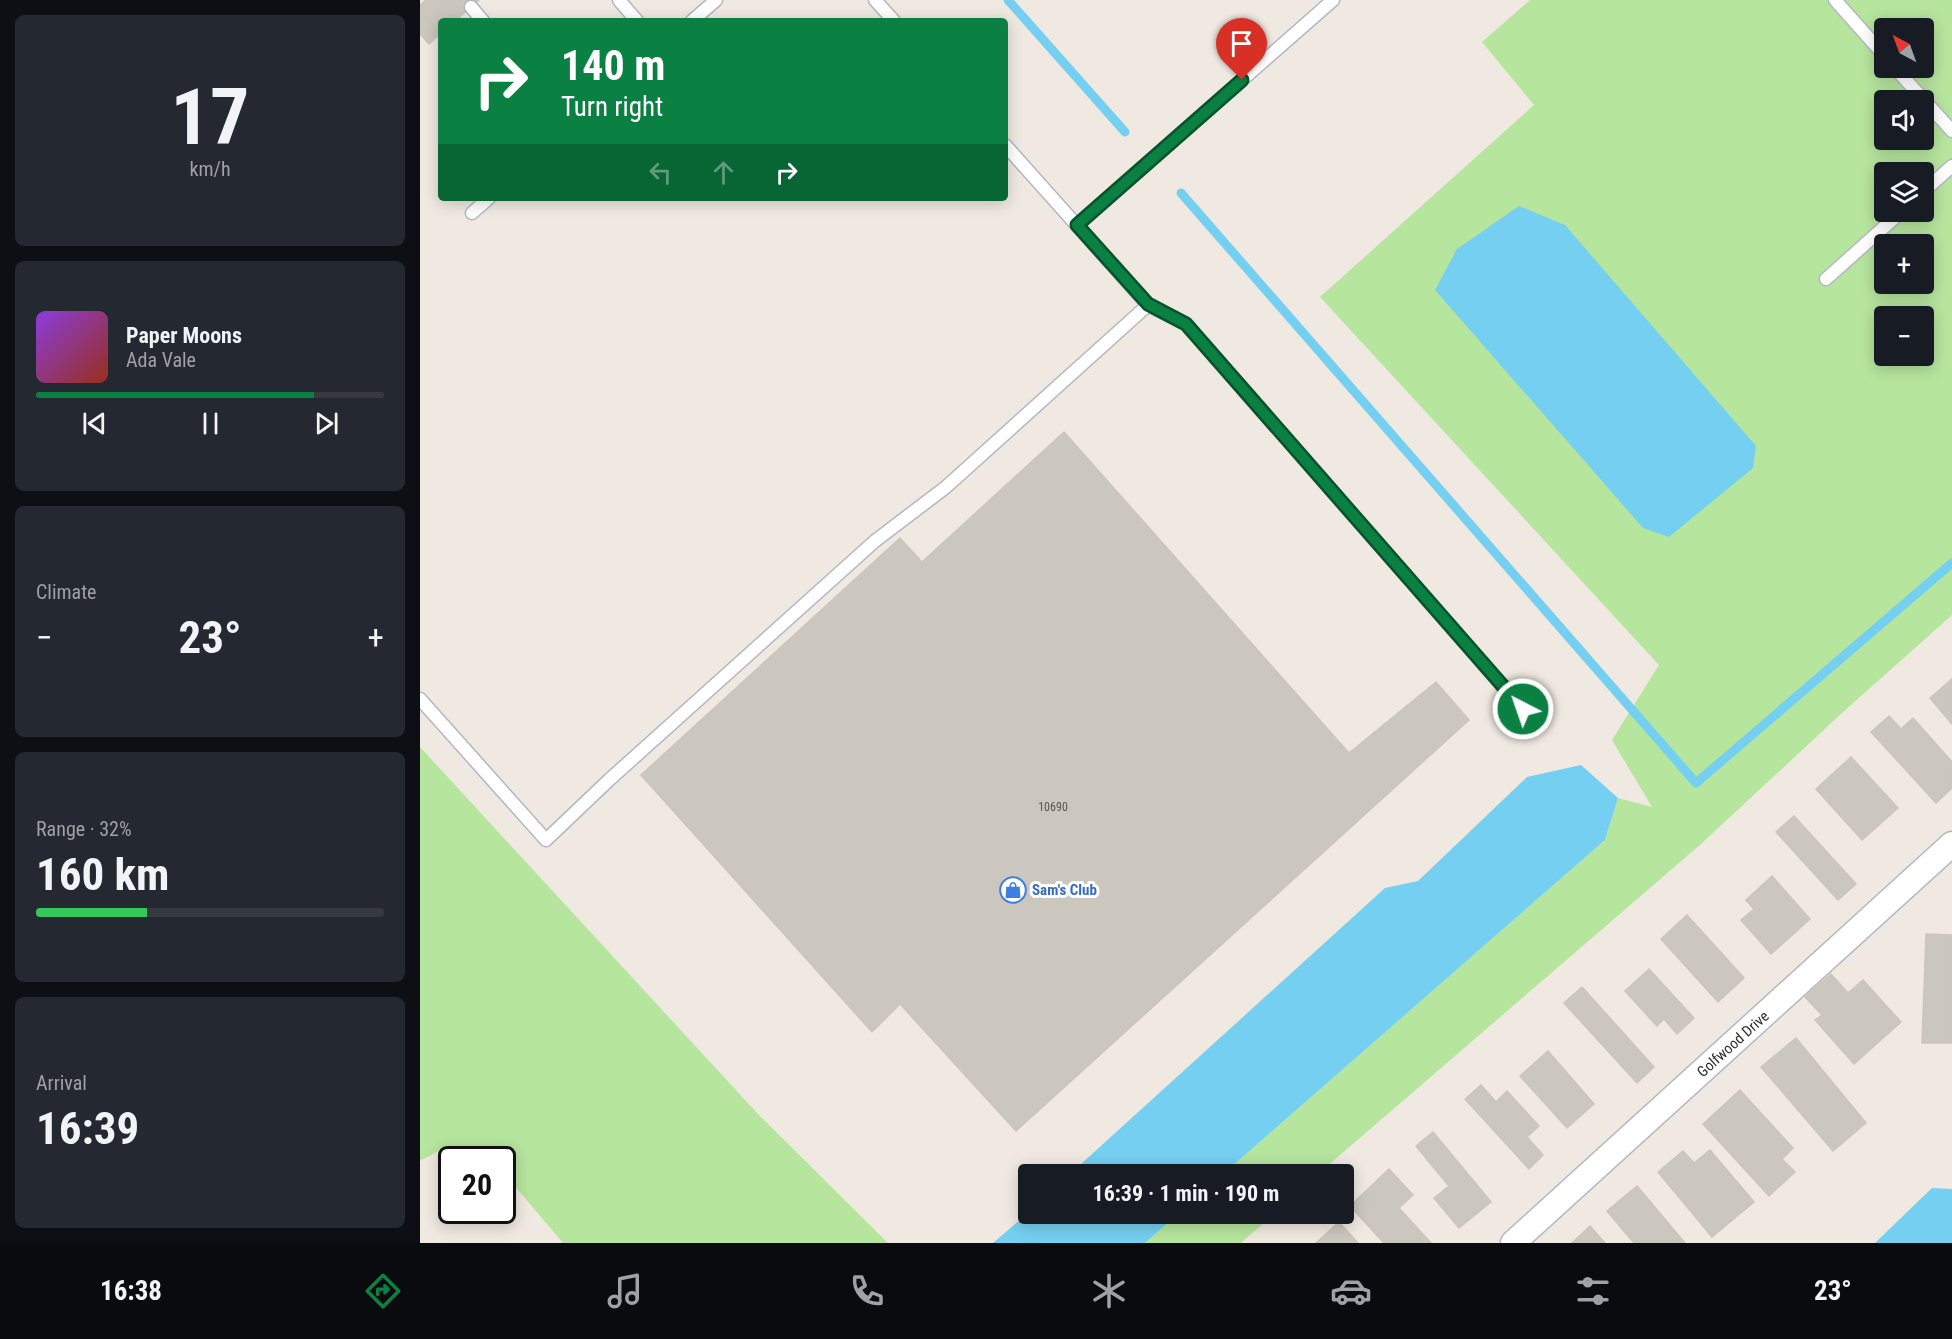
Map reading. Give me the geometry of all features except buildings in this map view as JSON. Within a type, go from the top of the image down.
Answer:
[{"type":"street","name":"Golfwood Drive","points":[[1513,1243],[1952,844]]},
{"type":"lane","points":[[619,0],[634,18]]},
{"type":"lane","points":[[696,18],[717,0]]},
{"type":"lane","points":[[875,0],[891,18]]},
{"type":"lane","points":[[1077,225],[1333,0]]},
{"type":"lane","points":[[1835,0],[1874,44]]},
{"type":"lane","points":[[471,7],[480,18]]},
{"type":"lane","points":[[1904,78],[1952,131]]},
{"type":"lane","points":[[1008,148],[1148,304],[1186,324],[1523,709]]},
{"type":"lane","points":[[1934,182],[1952,166]]},
{"type":"lane","points":[[472,213],[486,201]]},
{"type":"lane","points":[[1826,279],[1890,222]]},
{"type":"lane","points":[[420,699],[546,840],[609,780],[875,541],[946,487],[1148,304]]},
{"type":"green space","points":[[1530,0],[1952,0],[1952,615],[1701,844],[1330,1164],[1234,1164],[1605,840],[1618,798],[1652,807],[1612,740],[1659,665],[1320,297],[1534,105],[1482,42]]},
{"type":"green space","points":[[420,747],[757,1113],[888,1243],[563,1243],[516,1187],[516,1146],[438,1146],[438,1151],[420,1161]]},
{"type":"green space","points":[[1167,1224],[1263,1224],[1241,1243],[1145,1243]]},
{"type":"water","points":[[1519,206],[1565,225],[1756,446],[1753,468],[1669,537],[1643,528],[1435,290],[1457,249]]},
{"type":"water","points":[[1581,765],[1618,798],[1605,840],[1234,1164],[1081,1164],[1385,888],[1418,881],[1527,777]]},
{"type":"water","points":[[1932,1188],[1952,1189],[1952,1243],[1875,1243]]},
{"type":"water","points":[[1018,1221],[1018,1224],[1167,1224],[1145,1243],[993,1243]]},
{"type":"waterway","points":[[1008,0],[1125,132]]},
{"type":"waterway","points":[[1181,193],[1696,783],[1952,563]]},
{"type":"place","name":"Sam's Club","points":[[1013,890]]},
{"type":"route","points":[[1242,80],[1077,225],[1148,304],[1186,324],[1523,709]]}]
